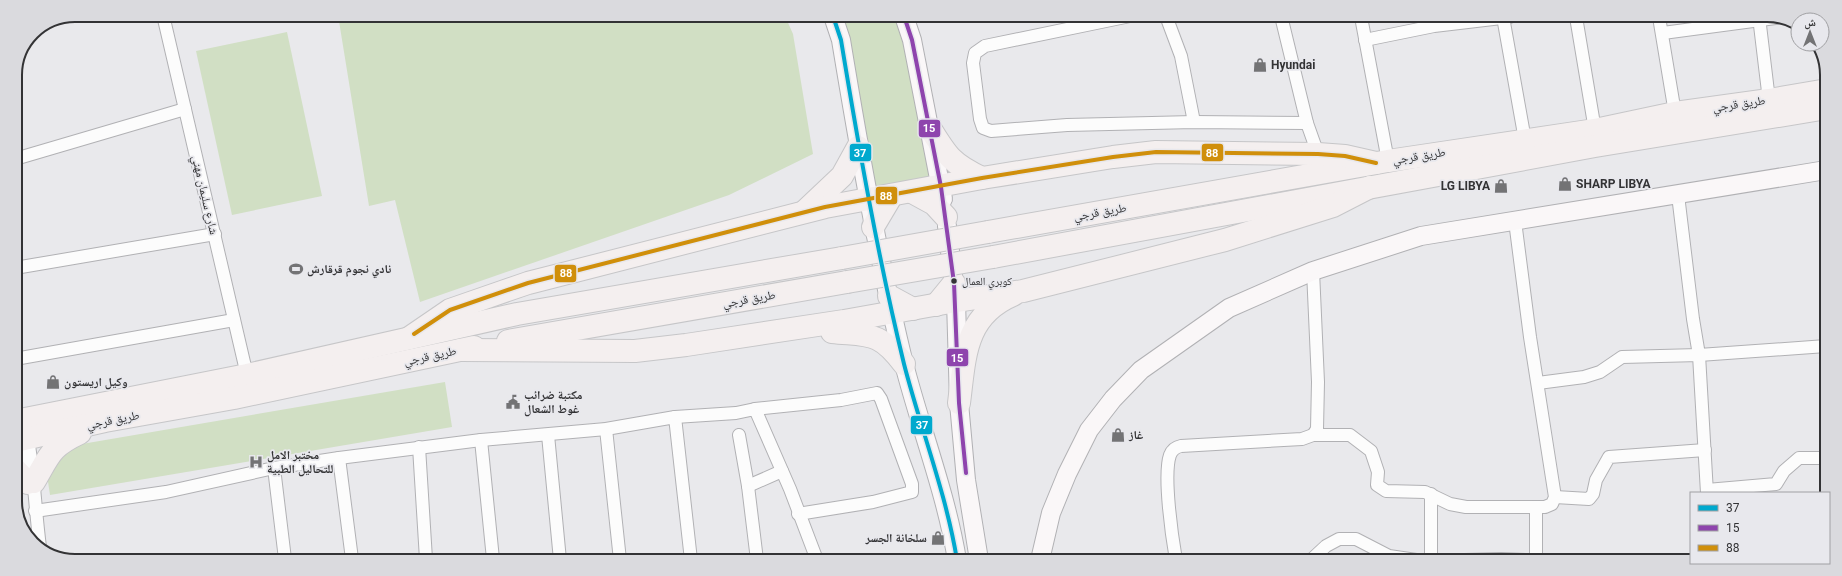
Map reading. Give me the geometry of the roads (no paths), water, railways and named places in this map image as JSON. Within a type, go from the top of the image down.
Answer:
[{"type":"highway","name":"طريق قرجي","points":[[22,429],[409,338],[568,305],[1382,162],[1595,130],[1675,113],[1820,91]]},
{"type":"highway","name":"طريق قرجي","points":[[22,430],[104,421],[227,400],[542,334],[993,257],[1595,146],[1820,109]]},
{"type":"highway","points":[[930,128],[946,155],[957,165],[982,178]]},
{"type":"highway","points":[[804,212],[842,176],[858,147]]},
{"type":"highway","points":[[409,338],[450,310],[528,284],[804,212],[982,178],[1113,157],[1156,152],[1318,154],[1345,156],[1382,162]]},
{"type":"highway","points":[[959,403],[966,351],[976,325],[982,316],[1004,299],[1023,291],[1225,240],[1333,206],[1370,187]]},
{"type":"highway","points":[[902,194],[934,204],[946,217]]},
{"type":"highway","points":[[874,227],[902,194]]},
{"type":"highway","points":[[461,350],[635,351],[686,346],[817,325],[949,296],[1023,291]]},
{"type":"highway","points":[[817,325],[826,332],[871,335],[895,352],[904,364]]},
{"type":"highway","points":[[28,481],[60,443],[104,421]]},
{"type":"main road","points":[[835,22],[841,40],[858,147],[874,227],[898,306],[904,364],[941,492],[955,554]]},
{"type":"main road","points":[[906,22],[912,40],[946,217],[949,296],[966,480],[977,554]]},
{"type":"main road","points":[[1041,554],[1051,513],[1067,474],[1089,430],[1113,399],[1141,370],[1229,308],[1313,271],[1421,236],[1515,222],[1820,171]]},
{"type":"street","name":"شارع سليمان مهني","points":[[165,22],[247,375]]},
{"type":"street","points":[[1101,22],[985,46],[975,53],[973,63],[980,119],[983,128],[991,131],[1067,125],[1194,122],[1307,123]]},
{"type":"street","points":[[1168,22],[1181,56],[1194,122]]},
{"type":"street","points":[[1282,22],[1307,123],[1318,154]]},
{"type":"street","points":[[1362,22],[1382,162]]},
{"type":"street","points":[[1365,40],[1434,26],[1466,22]]},
{"type":"street","points":[[1506,22],[1524,140]]},
{"type":"street","points":[[1577,22],[1595,130]]},
{"type":"street","points":[[1660,22],[1675,113]]},
{"type":"street","points":[[1663,33],[1738,22]]},
{"type":"street","points":[[1759,22],[1769,100]]},
{"type":"street","points":[[22,157],[185,109]]},
{"type":"street","points":[[1678,195],[1692,319],[1699,355],[1707,491],[1776,484],[1784,471],[1799,458],[1820,458]]},
{"type":"street","points":[[1175,554],[1170,513],[1168,474],[1169,457],[1174,450],[1181,446],[1302,439],[1313,435],[1350,435],[1371,451],[1378,472],[1377,485],[1386,490],[1425,492],[1450,504],[1466,507],[1545,507],[1552,504],[1555,497],[1530,337],[1515,222]]},
{"type":"street","points":[[22,267],[215,234]]},
{"type":"street","points":[[1313,271],[1318,382],[1317,429],[1313,435]]},
{"type":"street","points":[[22,358],[234,320]]},
{"type":"street","points":[[1538,383],[1584,377],[1600,372],[1622,357],[1699,355],[1820,346]]},
{"type":"street","points":[[35,511],[166,492],[274,468],[339,458],[481,440],[606,429],[675,417],[736,413],[755,409],[841,400],[876,394],[881,400],[912,484],[912,492],[873,502],[798,514]]},
{"type":"street","points":[[755,409],[782,471],[815,554]]},
{"type":"street","points":[[675,417],[690,554]]},
{"type":"street","points":[[606,429],[619,554]]},
{"type":"street","points":[[548,435],[559,554]]},
{"type":"street","points":[[739,435],[757,554]]},
{"type":"street","points":[[481,440],[492,554]]},
{"type":"street","points":[[22,447],[35,511],[36,537]]},
{"type":"street","points":[[419,448],[426,554]]},
{"type":"street","points":[[1555,497],[1589,499],[1593,494],[1596,480],[1609,457],[1705,450]]},
{"type":"street","points":[[339,458],[351,554]]},
{"type":"street","points":[[274,468],[284,554]]},
{"type":"street","points":[[748,486],[782,471]]},
{"type":"street","points":[[1430,554],[1431,494]]},
{"type":"street","points":[[1536,507],[1536,554]]},
{"type":"street","points":[[1317,554],[1326,546],[1339,538],[1356,539],[1385,554]]},
{"type":"place","name":"Hyundai","points":[[1260,65]]},
{"type":"place","name":"SHARP LIBYA","points":[[1565,184]]},
{"type":"place","name":"LG LIBYA","points":[[1501,186]]},
{"type":"place","name":"نادي نجوم قرقارش","points":[[296,269]]},
{"type":"place","name":"كوبري العمال","points":[[954,281]]},
{"type":"place","name":"وكيل اريستون","points":[[53,382]]},
{"type":"place","name":"مكتبة ضرائب غوط الشعال","points":[[513,402]]},
{"type":"place","name":"غاز","points":[[1118,435]]},
{"type":"place","name":"مختبر الامل للتحاليل الطبية","points":[[256,462]]},
{"type":"place","name":"سلخانة الجسر","points":[[938,538]]}]
